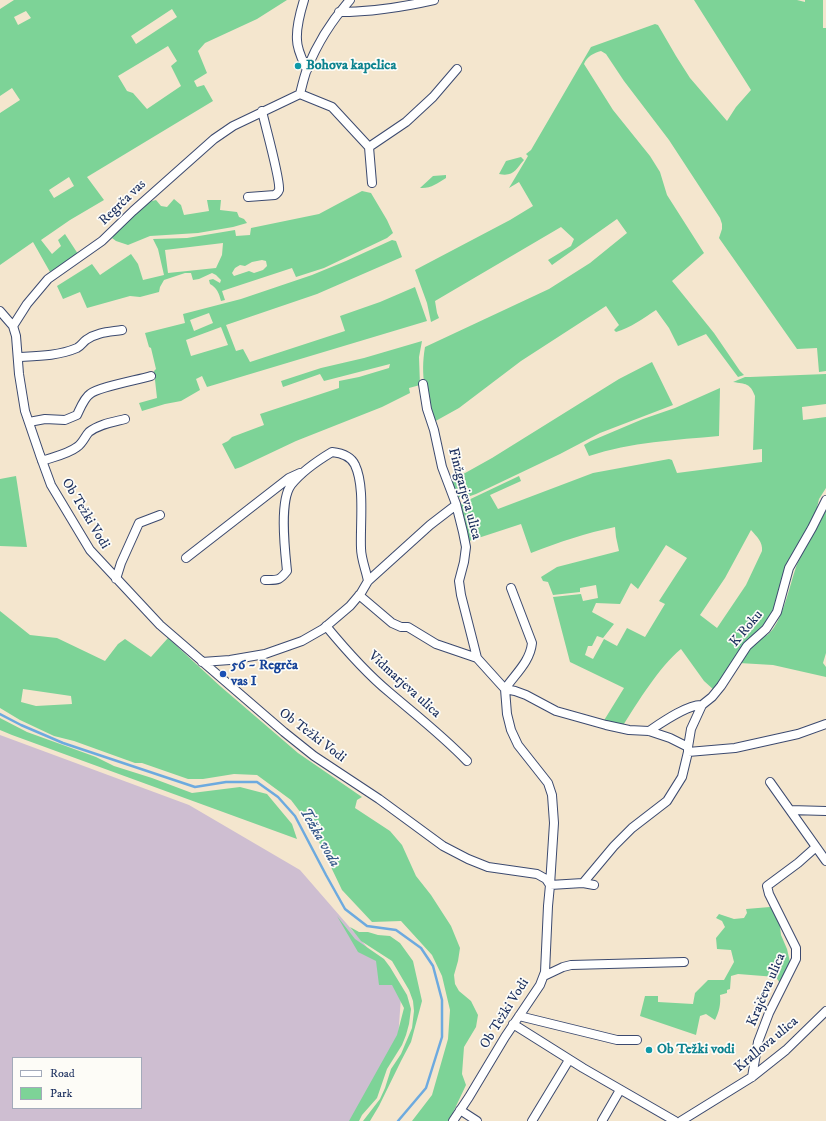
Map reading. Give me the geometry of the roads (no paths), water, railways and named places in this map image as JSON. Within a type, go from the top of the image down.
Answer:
[{"type":"street","points":[[304,0],[299,17],[297,40],[299,52],[307,70]]},
{"type":"street","points":[[350,0],[339,12],[322,40],[307,70],[300,94],[332,107],[369,147],[372,183]]},
{"type":"street","points":[[339,12],[357,12],[401,7],[434,0]]},
{"type":"street","points":[[369,147],[406,122],[433,97],[457,69]]},
{"type":"street","name":"Regrča vas","points":[[13,326],[27,304],[48,279],[102,242],[133,211],[214,139],[233,126],[300,94]]},
{"type":"street","points":[[248,197],[275,195],[278,193],[279,189],[262,111]]},
{"type":"street","name":"Ob Težki Vodi","points":[[0,311],[13,326],[16,336],[19,374],[24,404],[51,485],[90,550],[160,625],[314,756],[379,799],[443,846],[468,859],[488,867],[537,874],[546,880],[550,885],[544,976],[540,985],[513,1024],[453,1121]]},
{"type":"street","points":[[18,357],[45,356],[65,352],[79,347],[86,340],[98,333],[122,330]]},
{"type":"street","points":[[29,422],[45,419],[65,420],[77,415],[88,395],[91,393],[150,376]]},
{"type":"street","name":"Finžgarjeva ulica","points":[[422,384],[442,468],[456,505],[463,532],[466,547],[459,581],[461,595],[477,658],[505,689]]},
{"type":"street","points":[[42,461],[71,451],[78,446],[88,433],[95,429],[105,424],[125,419]]},
{"type":"street","points":[[186,558],[289,478],[304,471],[332,452],[341,453],[350,458],[355,464],[360,489],[361,550],[368,581]]},
{"type":"street","points":[[265,580],[277,580],[288,571],[285,555],[285,500],[290,486],[304,471]]},
{"type":"street","name":"K Roku","points":[[583,883],[614,846],[632,828],[667,801],[682,777],[691,729],[702,705],[712,697],[721,686],[747,646],[770,623],[777,612],[789,568],[826,500]]},
{"type":"street","points":[[202,662],[230,660],[265,654],[302,641],[326,626],[350,606],[368,581],[430,525],[456,505]]},
{"type":"street","name":"Ob Težki Vodi","points":[[116,579],[121,562],[139,523],[160,515]]},
{"type":"street","points":[[512,588],[532,643],[528,660],[505,689],[507,714],[511,730],[518,745],[548,783],[552,795],[554,823],[550,885],[583,883],[594,885]]},
{"type":"street","name":"Finžgarjeva ulica","points":[[359,595],[392,623],[401,627],[408,627],[436,644],[477,658]]},
{"type":"street","name":"Vidmarjeva ulica","points":[[326,626],[342,646],[388,691],[434,729],[467,760]]},
{"type":"street","points":[[505,689],[515,691],[556,711],[622,728],[649,731],[670,738],[688,750],[735,748],[798,734],[826,724]]},
{"type":"street","points":[[649,731],[689,708],[702,705]]},
{"type":"street","points":[[770,782],[826,861]]},
{"type":"street","points":[[790,810],[826,811]]},
{"type":"street","name":"Krajčeva ulica","points":[[752,1077],[758,1042],[769,1013],[796,958],[796,948],[769,894],[767,886],[798,863],[816,847]]},
{"type":"street","name":"Ob Težki Vodi","points":[[544,976],[563,966],[571,965],[684,962]]},
{"type":"street","name":"Krallova ulica","points":[[685,1120],[752,1077],[786,1050],[826,1011]]},
{"type":"street","points":[[519,1016],[618,1040],[637,1040]]},
{"type":"street","points":[[513,1024],[569,1060],[675,1121]]},
{"type":"street","points":[[532,1121],[569,1060]]},
{"type":"street","points":[[602,1121],[620,1090]]},
{"type":"street","points":[[460,1110],[477,1121]]},
{"type":"waterway","name":"Težka voda","points":[[0,714],[21,725],[63,743],[195,787],[226,782],[257,782],[278,797],[295,816],[345,909],[367,926],[396,930],[421,948],[433,966],[442,1000],[442,1037],[426,1088],[398,1121]]},
{"type":"place","name":"Bohova kapelica","points":[[298,66]]},
{"type":"place","name":"56 ~ Regrča vas I","points":[[223,674]]},
{"type":"place","name":"Ob Težki vodi","points":[[649,1050]]}]
